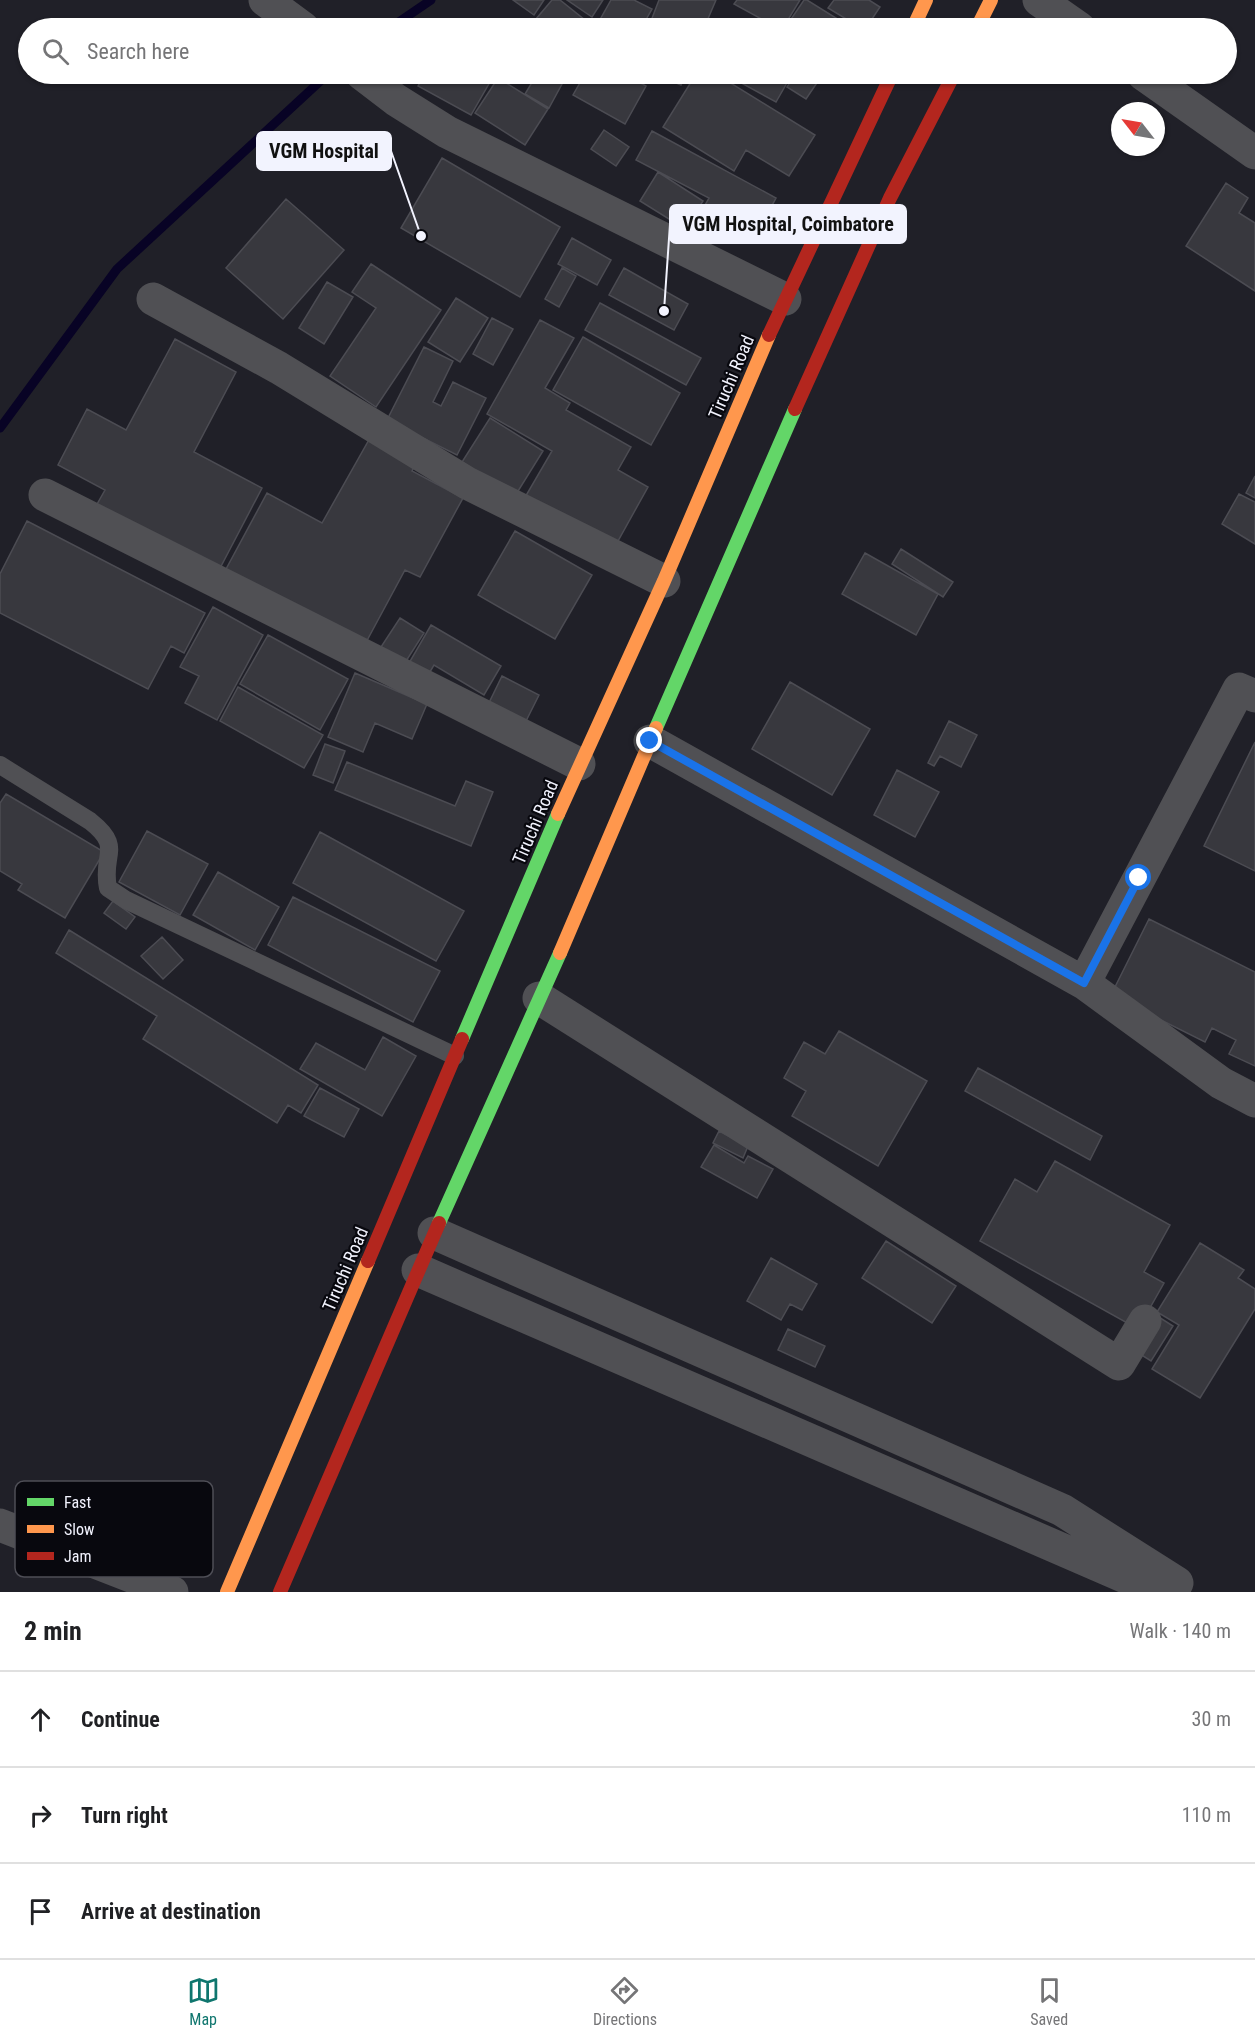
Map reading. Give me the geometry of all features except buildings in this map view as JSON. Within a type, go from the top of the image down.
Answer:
[{"type":"highway","points":[[918,18],[926,0]]},
{"type":"highway","points":[[982,18],[991,0]]},
{"type":"highway","name":"Tiruchi Road","points":[[227,1592],[579,764],[664,580],[760,354],[887,84]]},
{"type":"highway","points":[[280,1592],[434,1233],[580,908],[650,741],[789,423],[881,219],[949,84]]},
{"type":"street","points":[[265,0],[289,18]]},
{"type":"street","points":[[1039,0],[1065,18]]},
{"type":"street","points":[[375,84],[447,132],[785,299]]},
{"type":"street","points":[[1157,84],[1255,153]]},
{"type":"street","points":[[153,299],[279,368],[467,483],[664,580]]},
{"type":"street","points":[[45,495],[579,764]]},
{"type":"street","points":[[1084,983],[1239,688],[1255,696]]},
{"type":"street","points":[[650,741],[1084,983],[1221,1083],[1255,1101]]},
{"type":"street","points":[[539,998],[1119,1364],[1145,1321]]},
{"type":"street","points":[[434,1233],[1062,1510],[1177,1590]]},
{"type":"street","points":[[418,1270],[1177,1590]]},
{"type":"street","points":[[0,1525],[15,1531]]},
{"type":"street","points":[[133,1577],[172,1592]]},
{"type":"lane","points":[[0,765],[103,831],[110,844],[105,874],[108,888],[126,900],[455,1056]]},
{"type":"waterway","points":[[405,18],[431,0]]},
{"type":"waterway","points":[[0,428],[117,269],[317,84]]},
{"type":"traffic: fast","points":[[656,728],[795,409]]},
{"type":"traffic: fast","points":[[462,1039],[558,814]]},
{"type":"traffic: fast","points":[[439,1223],[560,953]]},
{"type":"traffic: slow","points":[[918,18],[926,0]]},
{"type":"traffic: slow","points":[[982,18],[991,0]]},
{"type":"traffic: slow","points":[[558,814],[664,581],[769,335]]},
{"type":"traffic: slow","points":[[560,953],[656,728]]},
{"type":"traffic: slow","points":[[227,1592],[368,1261]]},
{"type":"traffic: jam","points":[[769,335],[887,84]]},
{"type":"traffic: jam","points":[[795,409],[890,198],[949,84]]},
{"type":"traffic: jam","points":[[368,1261],[462,1039]]},
{"type":"traffic: jam","points":[[280,1592],[439,1223]]},
{"type":"place","name":"VGM Hospital","points":[[421,236]]},
{"type":"place","name":"VGM Hospital, Coimbatore","points":[[664,311]]},
{"type":"route","points":[[650,741],[1084,983],[1139,878]]}]
